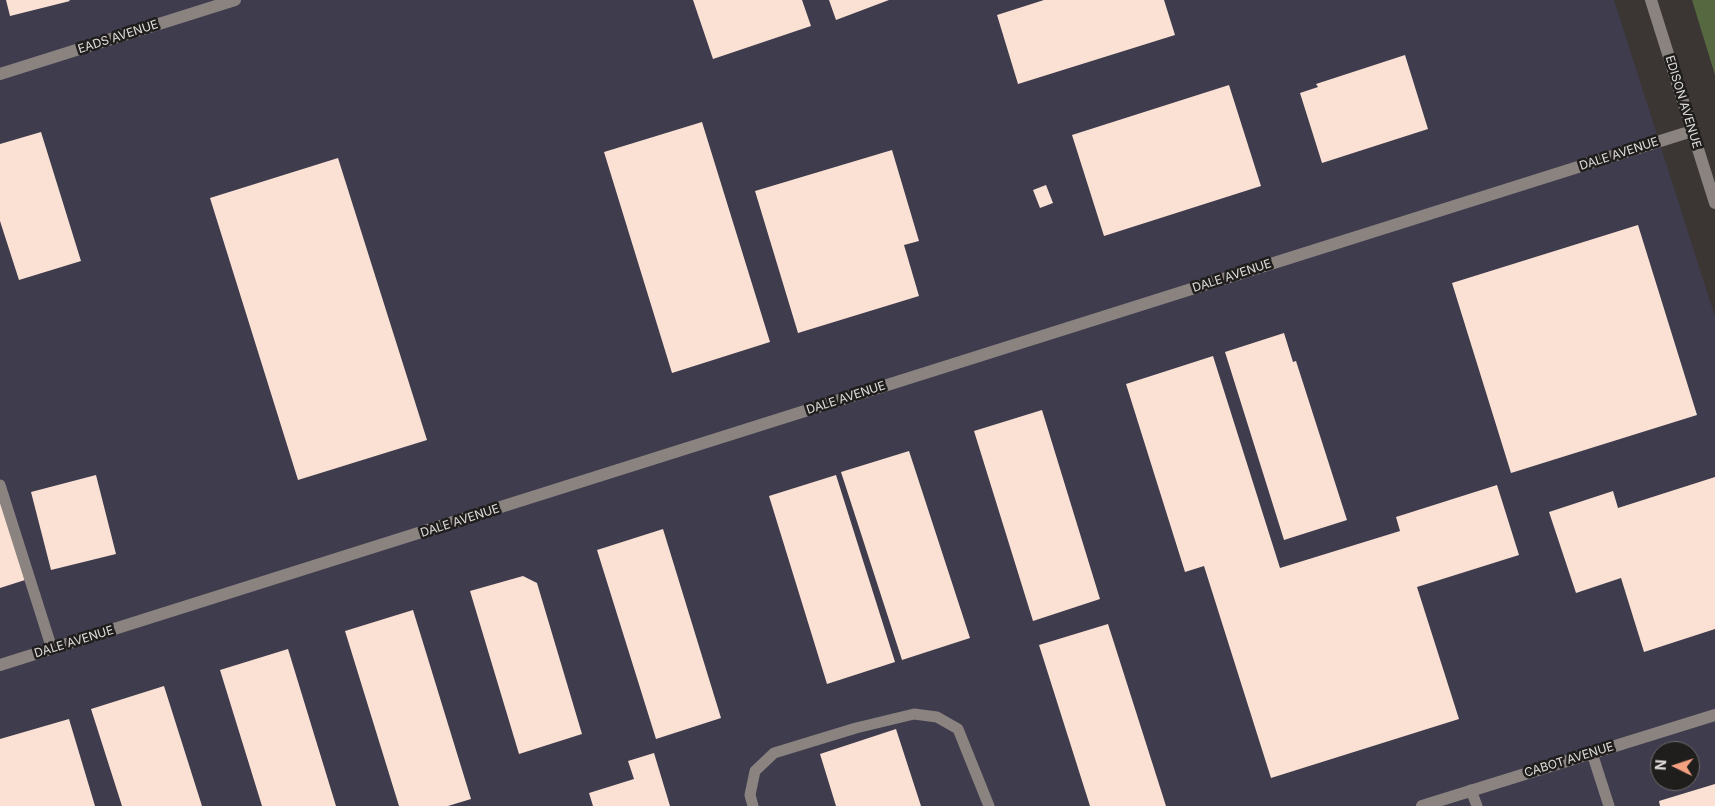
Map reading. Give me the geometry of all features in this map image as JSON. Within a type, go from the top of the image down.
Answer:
[{"type":"street","name":"EADS AVENUE","points":[[0,74],[235,0]]},
{"type":"street","name":"EDISON AVENUE","points":[[1651,0],[1715,203]]},
{"type":"street","name":"DALE AVENUE","points":[[0,665],[1692,131]]},
{"type":"street","name":"CABOT AVENUE","points":[[1422,806],[1715,715]]},
{"type":"lane","points":[[0,485],[52,649]]},
{"type":"lane","points":[[753,806],[750,795],[754,772],[774,752],[856,728],[914,714],[937,717],[958,729],[989,806]]},
{"type":"lane","points":[[1592,753],[1609,806]]},
{"type":"lane","points":[[1472,790],[1477,806]]},
{"type":"shaded area","points":[[0,0],[1614,0],[1715,317],[1715,806],[0,806]]},
{"type":"green space","points":[[1692,0],[1715,0],[1715,75]]},
{"type":"building","points":[[6,0],[69,0],[70,1],[10,16]]},
{"type":"building","points":[[693,0],[802,0],[811,26],[713,59]]},
{"type":"building","points":[[829,0],[889,0],[836,20]]},
{"type":"building","points":[[1044,0],[1164,0],[1175,35],[1018,84],[997,15]]},
{"type":"building","points":[[1405,55],[1428,129],[1322,163],[1300,93],[1318,87],[1316,84]]},
{"type":"building","points":[[1229,85],[1261,186],[1104,236],[1072,135]]},
{"type":"building","points":[[702,122],[770,342],[672,373],[604,152]]},
{"type":"building","points":[[41,132],[81,261],[19,280],[0,221],[0,144]]},
{"type":"building","points":[[892,150],[919,241],[904,245],[919,296],[798,333],[755,191]]},
{"type":"building","points":[[338,158],[427,440],[298,480],[210,198]]},
{"type":"building","points":[[1046,185],[1053,203],[1040,208],[1033,190]]},
{"type":"building","points":[[1638,225],[1697,415],[1511,473],[1452,283]]},
{"type":"building","points":[[1284,333],[1293,362],[1296,361],[1347,520],[1284,540],[1225,352]]},
{"type":"building","points":[[1213,356],[1280,568],[1400,531],[1396,517],[1497,485],[1519,555],[1417,587],[1459,719],[1271,778],[1204,566],[1185,572],[1126,384]]},
{"type":"building","points":[[1042,410],[1100,599],[1033,621],[974,431]]},
{"type":"building","points":[[909,451],[970,638],[902,660],[841,472]]},
{"type":"building","points":[[96,475],[116,554],[51,570],[31,492]]},
{"type":"building","points":[[836,475],[895,662],[827,684],[769,496]]},
{"type":"building","points":[[1715,477],[1715,629],[1644,652],[1621,578],[1576,593],[1549,512],[1613,491],[1618,508]]},
{"type":"building","points":[[0,501],[25,580],[0,588]]},
{"type":"building","points":[[663,529],[721,718],[656,739],[597,550]]},
{"type":"building","points":[[523,576],[537,583],[582,734],[519,754],[470,591]]},
{"type":"building","points":[[413,610],[471,799],[448,806],[399,806],[345,631]]},
{"type":"building","points":[[1108,624],[1166,806],[1090,806],[1039,645]]},
{"type":"building","points":[[288,649],[336,806],[262,806],[220,670]]},
{"type":"building","points":[[164,686],[202,806],[122,806],[91,709]]},
{"type":"building","points":[[69,719],[95,806],[0,806],[0,739]]},
{"type":"building","points":[[896,729],[921,806],[836,806],[820,754]]},
{"type":"building","points":[[654,753],[670,806],[593,806],[589,793],[634,779],[628,761]]},
{"type":"building","points":[[1715,784],[1715,806],[1660,806],[1659,801],[1692,791],[1700,791],[1700,789]]}]
